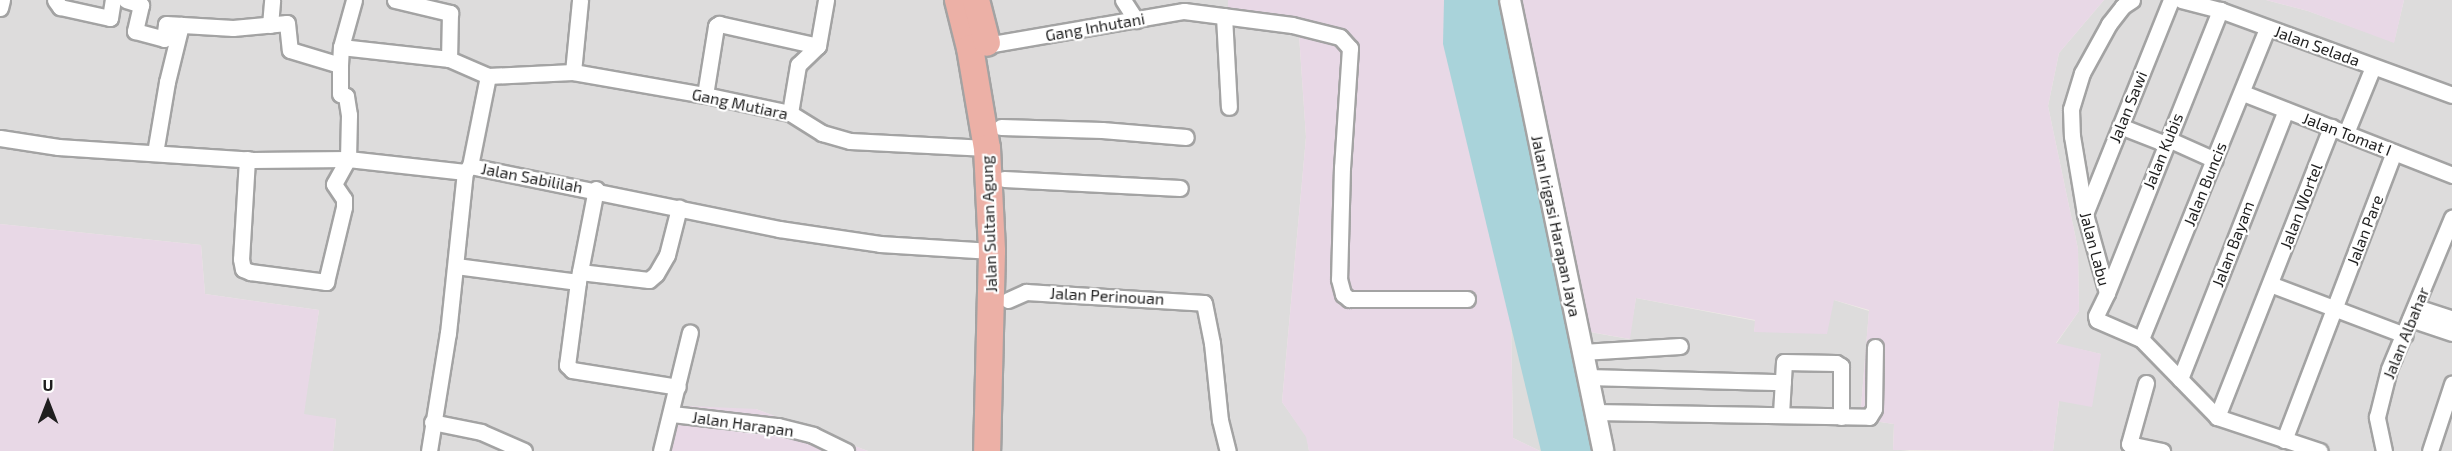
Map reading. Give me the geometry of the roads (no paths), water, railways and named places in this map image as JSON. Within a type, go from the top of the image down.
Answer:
[{"type":"highway","name":"Jalan Sultan Agung","points":[[958,0],[978,47],[1001,127],[1008,300],[1002,451]]},
{"type":"highway","name":"Jalan Sultan Agung","points":[[976,0],[992,251],[987,451]]},
{"type":"street","points":[[0,8],[2,0]]},
{"type":"street","points":[[55,0],[60,7],[110,18],[113,0]]},
{"type":"street","points":[[126,0],[141,5],[135,31],[164,39],[166,24],[233,28],[286,23],[290,50],[340,65]]},
{"type":"street","points":[[270,25],[272,0]]},
{"type":"street","points":[[247,159],[241,260],[243,269],[323,283],[328,278],[344,207],[344,199],[334,184],[348,159],[349,115],[346,96],[340,94],[340,65],[342,47],[354,0]]},
{"type":"street","points":[[395,0],[443,6],[450,13],[449,59]]},
{"type":"street","points":[[573,72],[580,0]]},
{"type":"street","points":[[790,113],[798,65],[818,46],[826,0]]},
{"type":"street","points":[[1124,0],[1136,20]]},
{"type":"street","name":"Jalan Irigasi Harapan Jaya","points":[[1510,0],[1603,451]]},
{"type":"street","name":"Jalan Labu","points":[[2133,0],[2123,6],[2109,24],[2082,73],[2074,98],[2072,136],[2085,214],[2107,293],[2096,316],[2099,323],[2141,339],[2217,417],[2320,451]]},
{"type":"street","name":"Jalan Sawi","points":[[2085,214],[2171,0]]},
{"type":"street","name":"Jalan Selada","points":[[2181,0],[2220,10],[2452,95]]},
{"type":"street","name":"Gang Inhutani","points":[[978,47],[1136,20],[1183,6],[1224,16],[1292,25],[1340,37],[1350,48],[1342,167],[1338,279],[1342,294],[1349,299],[1467,299]]},
{"type":"street","name":"Jalan Kubis","points":[[2107,293],[2220,10]]},
{"type":"street","points":[[1224,16],[1229,107]]},
{"type":"street","points":[[705,95],[716,26],[719,24],[818,46]]},
{"type":"street","points":[[155,153],[167,82],[181,25]]},
{"type":"street","name":"Jalan Buncis","points":[[2141,339],[2243,93],[2267,28]]},
{"type":"street","points":[[342,47],[449,59],[488,76],[468,169],[448,333],[429,451]]},
{"type":"street","points":[[2346,133],[2373,67]]},
{"type":"street","name":"Gang Mutiara","points":[[488,76],[573,72],[705,95],[790,113],[822,133],[850,141],[987,148]]},
{"type":"street","name":"Jalan Tomat I","points":[[2243,93],[2452,175]]},
{"type":"street","name":"Jalan Bayam","points":[[2180,379],[2286,110]]},
{"type":"street","points":[[2120,126],[2215,160]]},
{"type":"street","points":[[1001,127],[1102,130],[1186,137]]},
{"type":"street","name":"Jalan Wortel","points":[[2217,417],[2331,127]]},
{"type":"street","name":"Jalan Sabililah","points":[[0,138],[58,147],[247,159],[348,159],[468,169],[596,189],[779,229],[880,244],[992,251]]},
{"type":"street","name":"Jalan Pare","points":[[2284,440],[2394,152]]},
{"type":"street","points":[[1004,179],[1180,188]]},
{"type":"street","points":[[596,189],[566,360],[569,368],[678,387]]},
{"type":"street","points":[[456,266],[579,277],[649,280],[656,274],[667,255],[679,208]]},
{"type":"street","name":"Jalan Albahar","points":[[2384,451],[2377,417],[2389,369],[2452,218]]},
{"type":"street","points":[[2270,284],[2405,335]]},
{"type":"street","name":"Jalan Perinouan","points":[[1008,300],[1026,292],[1197,301],[1206,306],[1219,413],[1228,451]]},
{"type":"street","points":[[2413,314],[2452,319]]},
{"type":"street","points":[[2413,314],[2452,333]]},
{"type":"street","points":[[661,451],[672,414],[690,332]]},
{"type":"street","points":[[1582,352],[1680,346]]},
{"type":"street","points":[[1594,412],[1869,417],[1872,415],[1875,346]]},
{"type":"street","points":[[1781,414],[1786,361],[1838,363],[1841,366],[1841,417]]},
{"type":"street","points":[[1587,377],[1783,382]]},
{"type":"street","points":[[2146,383],[2129,444],[2162,451]]},
{"type":"street","points":[[2430,451],[2452,384]]},
{"type":"street","name":"Jalan Harapan","points":[[672,414],[778,426],[813,435],[846,451]]},
{"type":"street","points":[[432,423],[481,432],[525,451]]},
{"type":"water","points":[[1444,0],[1510,0],[1603,451],[1541,451],[1443,44]]}]
